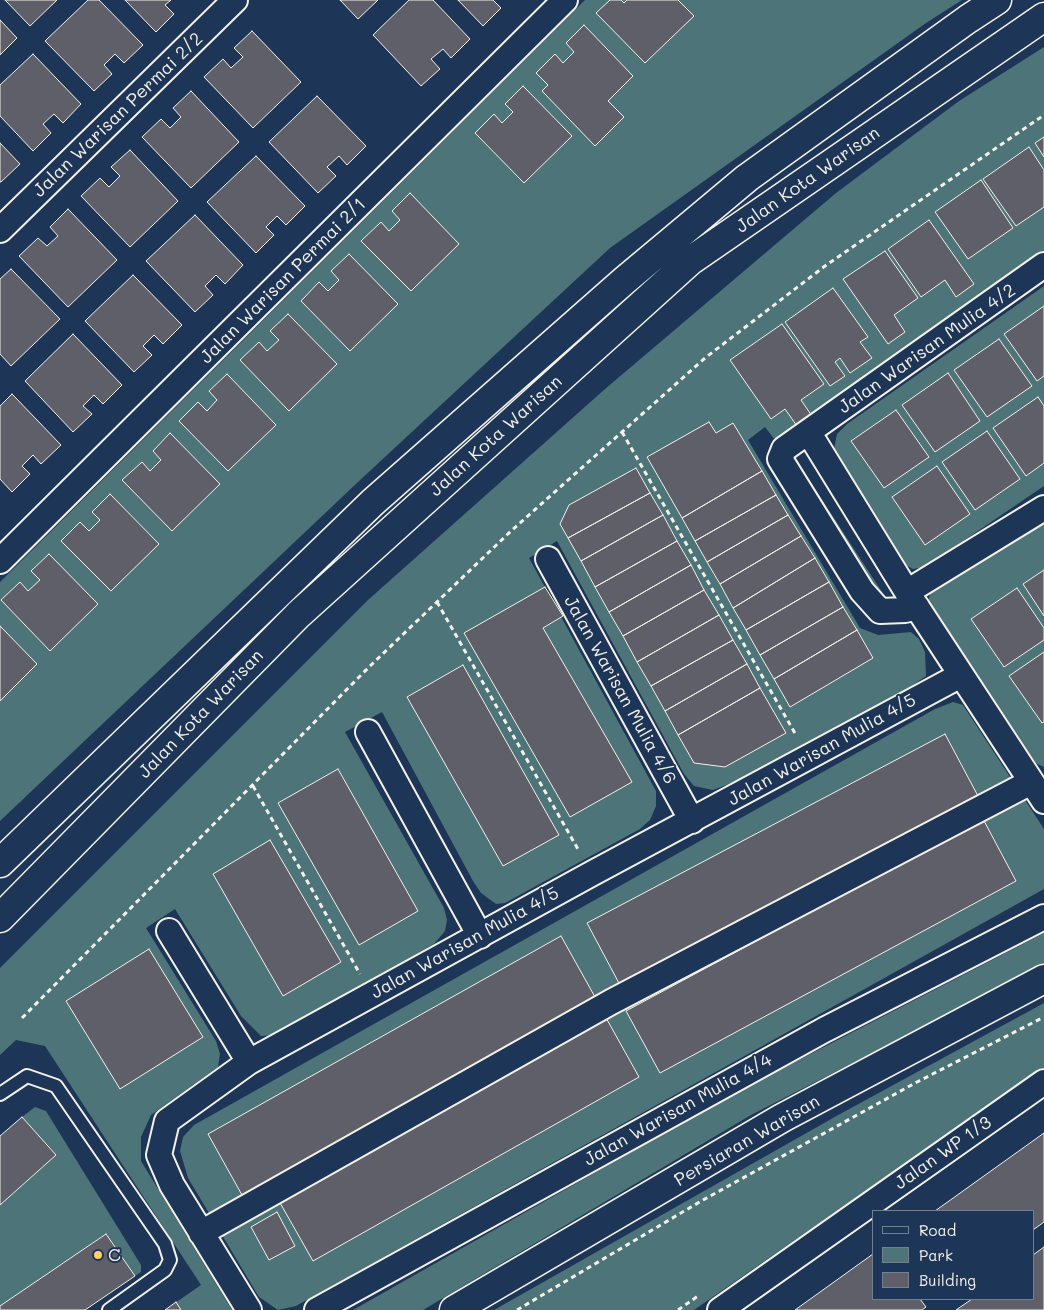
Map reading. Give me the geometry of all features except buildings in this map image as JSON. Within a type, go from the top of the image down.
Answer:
[{"type":"street","name":"Jalan Warisan Permai 2/2","points":[[0,230],[236,0]]},
{"type":"street","name":"Jalan Warisan Permai 2/1","points":[[0,561],[565,0]]},
{"type":"street","name":"Jalan Kota Warisan","points":[[0,863],[373,502],[625,280],[747,178],[997,0]]},
{"type":"street","name":"Jalan Kota Warisan","points":[[0,918],[299,614],[690,261],[1044,17]]},
{"type":"street","name":"Jalan Warisan Mulia 4/2","points":[[912,599],[905,610],[880,611],[862,591],[780,459],[784,450],[1044,265]]},
{"type":"street","points":[[201,1233],[611,1002],[1040,795],[960,675],[809,433]]},
{"type":"street","points":[[912,599],[1044,508]]},
{"type":"street","name":"Jalan Warisan Mulia 4/6","points":[[548,559],[692,821]]},
{"type":"street","name":"Jalan Warisan Mulia 4/5","points":[[249,1310],[172,1185],[159,1155],[167,1121],[249,1062],[591,874],[960,675]]},
{"type":"street","points":[[368,732],[480,936]]},
{"type":"street","name":"Jalan Warisan Mulia 4/4","points":[[317,1310],[807,1039],[1044,917]]},
{"type":"street","points":[[169,931],[249,1062]]},
{"type":"street","name":"Persiaran Warisan","points":[[454,1310],[782,1118],[1044,979]]},
{"type":"street","name":"Jalan WP 1/3","points":[[720,1310],[1044,1082]]},
{"type":"lane","points":[[0,1094],[27,1076],[56,1086],[165,1244],[170,1260],[165,1270],[109,1310]]},
{"type":"path","points":[[22,1018],[510,531],[705,358],[825,266],[1044,114]]},
{"type":"path","points":[[622,432],[809,757]]},
{"type":"path","points":[[437,602],[591,874]]},
{"type":"path","points":[[253,786],[371,994]]},
{"type":"path","points":[[517,1310],[703,1200],[917,1082],[1044,1017]]},
{"type":"green space","points":[[585,0],[962,0],[926,23],[610,248],[358,482],[0,821],[0,582]]},
{"type":"green space","points":[[1044,47],[1044,252],[824,408],[775,440],[765,427],[748,440],[860,628],[878,635],[911,632],[919,639],[925,652],[926,676],[910,687],[747,777],[713,790],[694,786],[684,774],[557,541],[529,558],[656,791],[656,806],[650,820],[640,829],[505,903],[496,904],[481,893],[473,881],[382,712],[345,732],[444,908],[447,920],[445,931],[434,944],[294,1026],[276,1035],[261,1036],[241,1016],[175,909],[146,928],[216,1041],[220,1054],[218,1067],[151,1115],[141,1137],[141,1161],[232,1310],[165,1310],[201,1285],[45,1046],[16,1040],[0,1055],[0,968],[368,600],[605,389],[836,193],[959,101]]},
{"type":"green space","points":[[1044,286],[1044,486],[925,567],[913,569],[902,563],[836,460],[834,449],[837,434],[847,424]]},
{"type":"green space","points":[[792,461],[800,466],[884,595],[886,600],[882,605]]},
{"type":"green space","points":[[1044,514],[1044,767],[1037,764],[1028,753],[928,603],[931,589]]},
{"type":"green space","points":[[953,702],[963,705],[1044,829],[1044,889],[296,1306],[278,1310],[259,1297],[188,1178],[180,1151],[183,1137],[194,1125],[935,709]]},
{"type":"green space","points":[[1044,933],[1044,965],[751,1115],[423,1310],[353,1310],[739,1091]]},
{"type":"green space","points":[[1044,1003],[1044,1067],[694,1310],[494,1310],[840,1114]]},
{"type":"green space","points":[[35,1107],[46,1111],[141,1265],[141,1272],[135,1276],[106,1234],[0,1306],[0,1205],[56,1155],[22,1117]]},
{"type":"place","name":"C","points":[[98,1255]]}]
